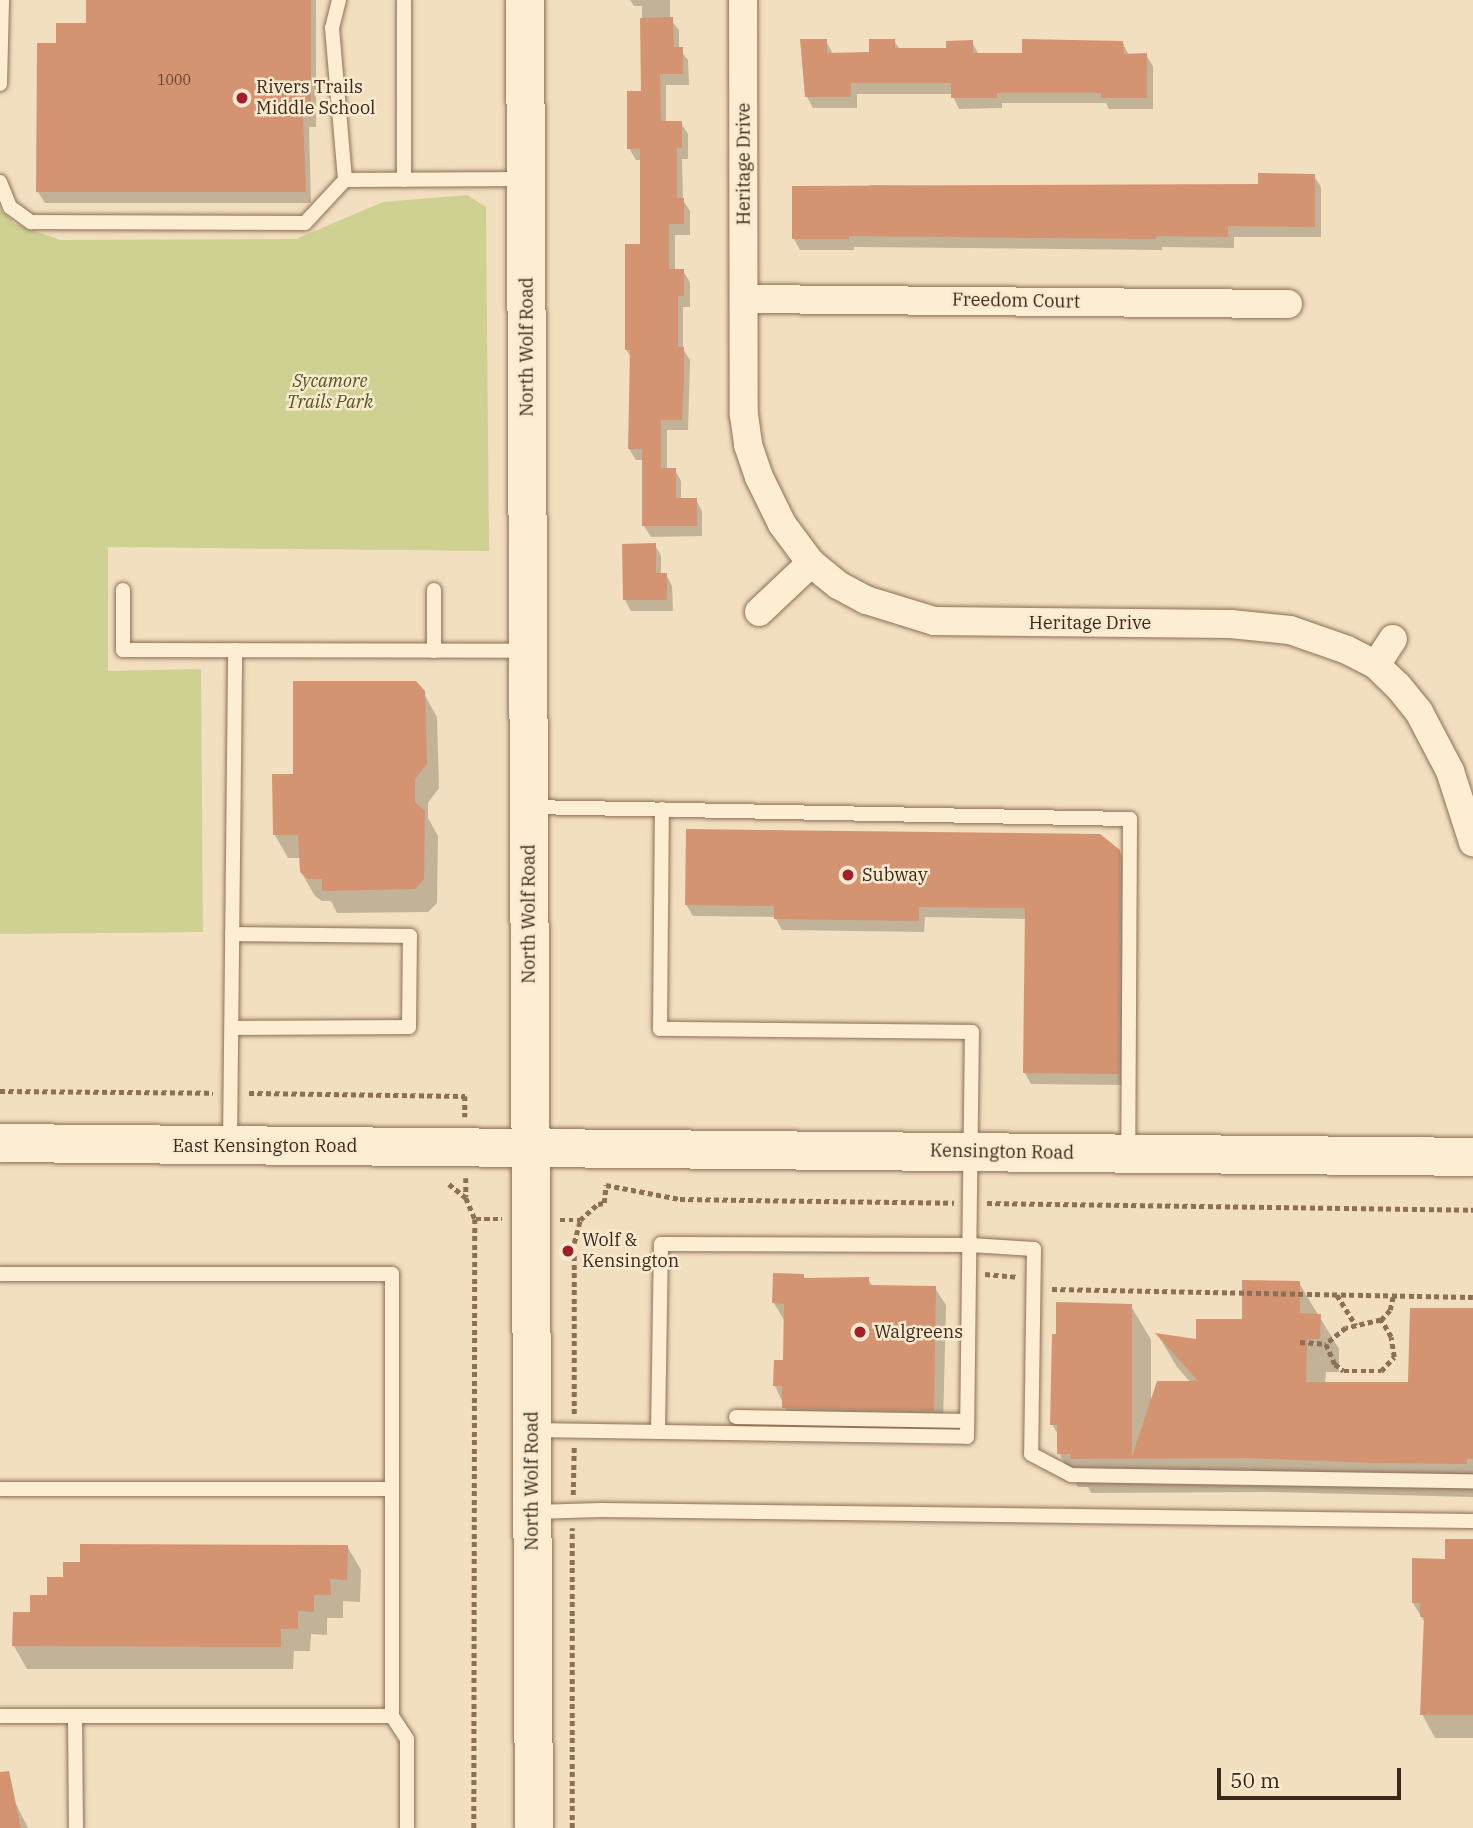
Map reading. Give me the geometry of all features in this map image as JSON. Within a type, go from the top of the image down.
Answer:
[{"type":"main road","name":"North Wolf Road","points":[[525,0],[534,1828]]},
{"type":"main road","name":"East Kensington Road","points":[[0,1143],[531,1147]]},
{"type":"main road","name":"Kensington Road","points":[[531,1147],[1473,1157]]},
{"type":"street","name":"Heritage Drive","points":[[743,0],[744,415],[748,444],[782,524],[811,563],[838,585],[866,600],[934,621],[1258,626],[1316,637],[1376,665],[1398,686],[1435,739],[1450,771],[1473,842]]},
{"type":"street","name":"Freedom Court","points":[[745,299],[1288,304]]},
{"type":"street","points":[[759,612],[811,563]]},
{"type":"street","points":[[1376,665],[1393,639]]},
{"type":"lane","points":[[0,84],[2,0]]},
{"type":"lane","points":[[339,0],[332,28],[345,180]]},
{"type":"lane","points":[[404,0],[404,180]]},
{"type":"lane","points":[[0,181],[10,207],[31,222],[305,222],[345,180],[526,180]]},
{"type":"lane","points":[[123,590],[123,650],[528,650]]},
{"type":"lane","points":[[434,590],[434,650]]},
{"type":"lane","points":[[230,1145],[235,650]]},
{"type":"lane","points":[[529,807],[1130,819],[1128,1154]]},
{"type":"lane","points":[[532,1430],[967,1437],[972,1032],[660,1029],[662,810]]},
{"type":"lane","points":[[232,934],[410,936],[409,1027],[232,1028]]},
{"type":"lane","points":[[659,1432],[661,1244],[970,1245],[1034,1249],[1031,1454],[1071,1475],[1473,1481]]},
{"type":"lane","points":[[0,1274],[392,1274],[392,1716],[407,1739],[407,1828]]},
{"type":"lane","points":[[736,1416],[967,1421]]},
{"type":"lane","points":[[0,1489],[391,1489]]},
{"type":"lane","points":[[533,1512],[1473,1521]]},
{"type":"lane","points":[[0,1716],[392,1716]]},
{"type":"lane","points":[[75,1716],[76,1828]]},
{"type":"path","points":[[449,1184],[466,1198],[475,1219],[474,1828]]},
{"type":"path","points":[[572,1828],[574,1243],[580,1220],[598,1203],[604,1203],[606,1185],[680,1199],[1473,1210]]},
{"type":"path","points":[[970,1272],[1034,1282],[1055,1291],[1473,1297]]},
{"type":"path","points":[[1336,1295],[1356,1325]]},
{"type":"path","points":[[1300,1342],[1326,1344],[1335,1335],[1356,1325],[1381,1320],[1390,1310],[1393,1296]]},
{"type":"path","points":[[1326,1344],[1335,1364],[1343,1371],[1381,1371],[1391,1364],[1395,1348],[1381,1320]]},
{"type":"green space","name":"Sycamore Trails Park","points":[[467,195],[486,207],[489,551],[108,547],[108,671],[201,669],[203,932],[0,934],[0,209],[15,224],[60,240],[296,239],[383,202]]},
{"type":"building","points":[[86,0],[311,0],[311,116],[303,116],[306,192],[36,192],[37,43],[56,43],[56,23],[86,23]]},
{"type":"building","points":[[673,17],[674,47],[683,47],[683,74],[660,74],[661,121],[682,121],[682,148],[677,148],[677,198],[684,198],[684,224],[669,224],[669,269],[684,269],[684,296],[678,296],[678,347],[684,347],[684,377],[682,420],[661,420],[661,468],[676,468],[676,498],[697,498],[697,526],[642,526],[642,449],[628,449],[630,350],[625,350],[625,244],[640,244],[640,149],[627,149],[627,91],[641,91],[640,18]]},
{"type":"building","points":[[800,39],[827,39],[827,53],[869,52],[869,39],[895,39],[895,48],[946,48],[946,41],[973,40],[973,53],[1022,53],[1022,39],[1123,41],[1124,54],[1147,53],[1147,98],[1101,98],[1101,93],[997,93],[997,98],[951,98],[951,83],[851,83],[851,97],[805,97]]},
{"type":"building","points":[[1258,173],[1315,174],[1315,227],[1228,226],[1228,237],[1156,236],[1156,239],[849,236],[849,239],[792,239],[792,186],[1258,184]]},
{"type":"building","points":[[656,543],[656,573],[667,573],[667,600],[623,600],[622,544]]},
{"type":"building","points":[[293,681],[416,681],[425,691],[427,764],[415,779],[415,802],[425,811],[424,879],[415,889],[322,891],[322,879],[308,879],[300,872],[298,835],[273,835],[272,774],[293,774]]},
{"type":"building","points":[[686,829],[1100,834],[1120,850],[1119,1074],[1023,1073],[1025,908],[919,907],[919,921],[774,919],[774,906],[685,905]]},
{"type":"building","name":"Walgreens","points":[[773,1273],[804,1274],[804,1278],[869,1277],[869,1285],[936,1286],[934,1411],[782,1408],[782,1386],[773,1386],[774,1360],[783,1360],[784,1304],[772,1303]]},
{"type":"building","points":[[1242,1280],[1300,1281],[1300,1313],[1321,1314],[1320,1339],[1307,1339],[1306,1382],[1408,1382],[1410,1308],[1473,1308],[1473,1459],[1467,1459],[1467,1464],[1376,1463],[1245,1458],[1070,1459],[1070,1454],[1057,1454],[1057,1425],[1050,1425],[1052,1334],[1056,1334],[1056,1302],[1132,1304],[1132,1457],[1157,1381],[1198,1381],[1155,1333],[1196,1339],[1196,1319],[1242,1319]]},
{"type":"building","points":[[1445,1539],[1473,1539],[1473,1715],[1420,1715],[1424,1617],[1420,1617],[1420,1603],[1412,1603],[1412,1558],[1445,1559]]},
{"type":"building","points":[[80,1544],[348,1545],[347,1580],[330,1579],[331,1595],[314,1595],[314,1612],[298,1611],[298,1629],[281,1629],[281,1647],[12,1646],[13,1612],[30,1612],[30,1595],[47,1595],[47,1577],[63,1577],[63,1562],[80,1562]]},
{"type":"building","points":[[9,1771],[21,1828],[0,1828],[0,1772]]},
{"type":"place","name":"Rivers Trails Middle School","points":[[242,98]]},
{"type":"place","name":"Subway","points":[[848,875]]},
{"type":"place","name":"Wolf & Kensington","points":[[568,1251]]},
{"type":"place","name":"Walgreens","points":[[860,1332]]}]
